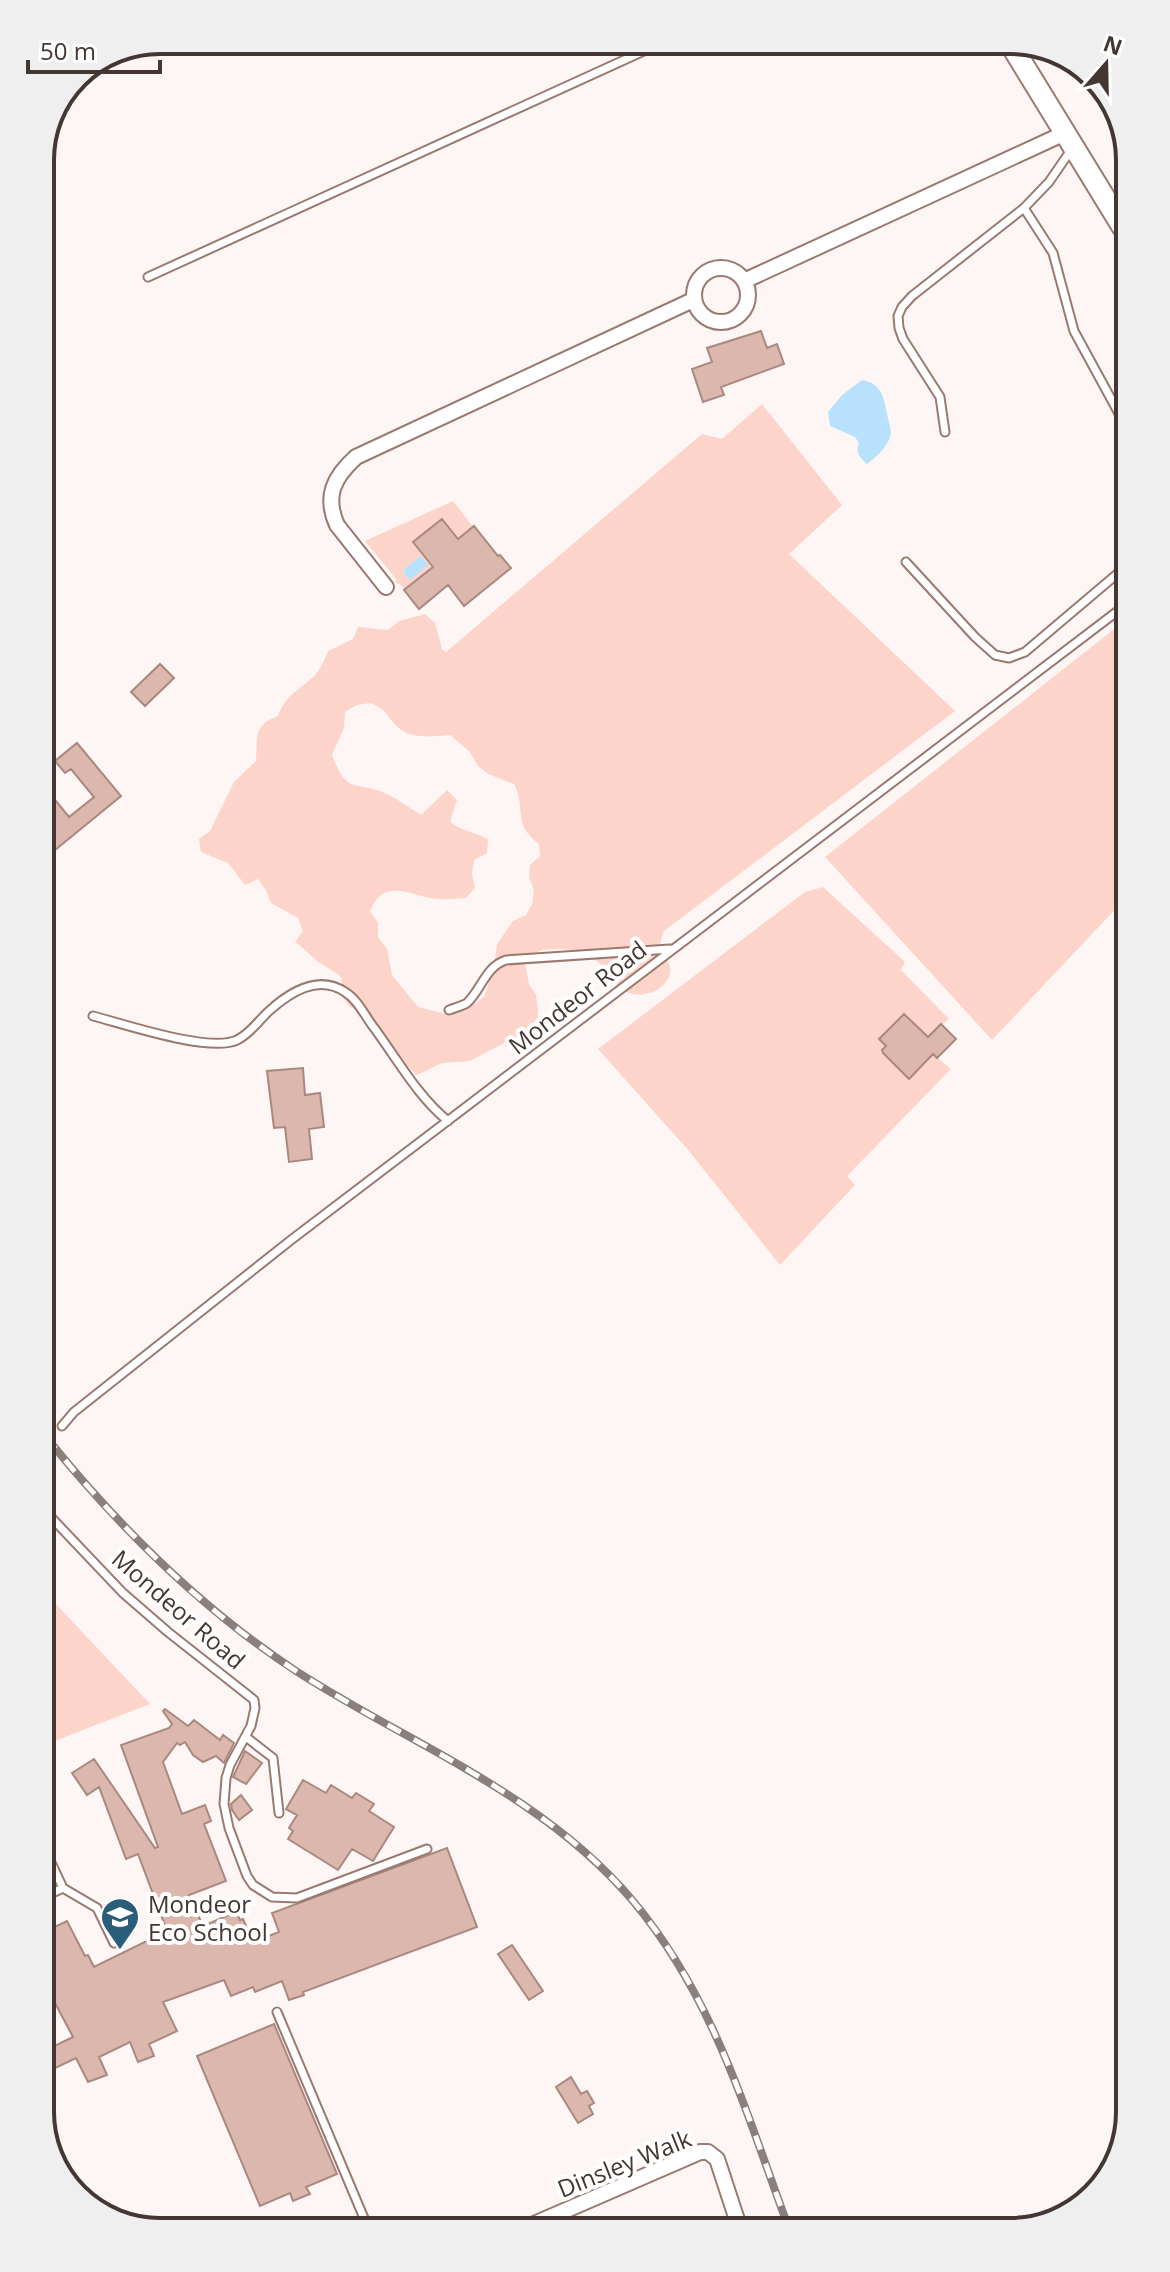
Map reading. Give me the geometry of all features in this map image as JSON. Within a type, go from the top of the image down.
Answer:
[{"type":"main road","points":[[1017,54],[1116,216]]},
{"type":"street","points":[[744,281],[1069,140]]},
{"type":"street","points":[[724,268],[744,281],[748,299],[741,315],[734,320],[726,323],[709,320],[696,308],[693,300],[696,283],[708,271],[724,268]]},
{"type":"street","points":[[386,587],[337,525],[330,506],[332,489],[339,475],[356,457],[693,300]]},
{"type":"street","name":"Dinsley Walk","points":[[548,2218],[700,2152],[708,2152],[717,2159],[736,2218]]},
{"type":"lane","points":[[148,277],[637,54]]},
{"type":"lane","points":[[945,432],[940,397],[903,339],[898,316],[912,296],[1024,208],[1049,182],[1069,140]]},
{"type":"lane","points":[[1024,208],[1053,253],[1074,331],[1116,408]]},
{"type":"lane","points":[[906,562],[975,637],[995,655],[1009,658],[1025,652],[1116,575]]},
{"type":"lane","name":"Mondeor Road","points":[[62,1426],[74,1412],[291,1240],[1116,612]]},
{"type":"lane","points":[[449,1010],[466,1004],[488,973],[506,960],[673,949]]},
{"type":"lane","points":[[93,1016],[192,1041],[236,1040],[300,988],[332,985],[351,996],[426,1099],[448,1121]]},
{"type":"lane","name":"Mondeor Road","points":[[54,1520],[123,1593],[254,1700],[255,1708],[246,1737]]},
{"type":"lane","points":[[279,1813],[273,1758],[246,1737],[230,1765],[224,1804],[229,1828],[247,1876],[262,1891],[282,1899],[297,1898],[427,1849]]},
{"type":"lane","points":[[54,1869],[63,1888],[97,1908],[114,1943]]},
{"type":"lane","points":[[54,1892],[63,1888]]},
{"type":"lane","points":[[277,2012],[364,2218]]},
{"type":"shaded area","points":[[762,404],[842,505],[789,554],[955,711],[664,931],[660,944],[670,974],[663,986],[650,993],[630,993],[620,988],[603,967],[582,953],[551,949],[532,954],[524,959],[538,1010],[537,1027],[532,1033],[506,1042],[470,1061],[442,1063],[417,1075],[396,1056],[363,1013],[349,1006],[341,995],[341,977],[295,942],[303,931],[298,918],[271,903],[258,879],[245,885],[228,863],[201,852],[199,839],[210,831],[234,782],[256,761],[260,728],[278,716],[288,698],[315,675],[328,651],[353,639],[358,627],[388,630],[399,621],[425,614],[435,623],[442,649],[446,652],[702,434],[722,439]],"holes":[[[370,703],[405,732],[424,736],[450,735],[470,752],[478,766],[488,774],[514,784],[522,822],[539,844],[540,856],[530,865],[529,878],[534,890],[532,904],[526,915],[513,921],[497,944],[493,971],[484,997],[472,1006],[446,1014],[418,1007],[392,975],[387,949],[378,937],[378,923],[370,911],[376,900],[391,891],[439,899],[466,898],[475,888],[472,873],[474,860],[487,853],[488,839],[450,822],[457,800],[447,790],[421,815],[387,794],[354,785],[343,777],[332,755],[344,728],[345,712],[357,705]]]},
{"type":"shaded area","points":[[453,501],[473,527],[458,539],[441,519],[414,542],[438,572],[418,586],[414,582],[404,589],[396,583],[365,541]]},
{"type":"shaded area","points":[[1116,628],[1116,909],[992,1040],[825,857]]},
{"type":"shaded area","points":[[823,887],[905,962],[901,970],[949,1019],[928,1037],[904,1014],[879,1039],[886,1047],[883,1054],[908,1078],[933,1054],[951,1069],[847,1176],[855,1185],[780,1265],[689,1151],[598,1049],[805,892]]},
{"type":"shaded area","points":[[54,1602],[150,1704],[54,1741]]},
{"type":"water","points":[[862,380],[874,384],[880,392],[891,431],[885,446],[867,464],[859,455],[859,443],[855,437],[830,426],[828,412],[842,395]]},
{"type":"water","points":[[421,556],[428,565],[411,579],[405,576],[404,569]]},
{"type":"building","points":[[761,331],[767,348],[777,344],[784,364],[721,387],[724,395],[703,402],[692,369],[712,362],[707,348]]},
{"type":"building","points":[[442,519],[458,539],[474,526],[511,568],[464,606],[448,585],[419,609],[404,590],[433,567],[413,542]]},
{"type":"building","points":[[160,664],[174,678],[145,706],[131,692]]},
{"type":"building","points":[[77,743],[121,796],[54,851],[54,799],[69,817],[94,797],[71,769],[65,773],[55,761]]},
{"type":"building","points":[[904,1014],[928,1037],[941,1024],[956,1039],[937,1058],[933,1054],[909,1079],[883,1053],[886,1046],[879,1039]]},
{"type":"building","points":[[303,1068],[305,1095],[320,1093],[324,1127],[309,1129],[312,1159],[289,1162],[285,1127],[274,1128],[267,1071]]},
{"type":"building","points":[[165,1709],[188,1726],[194,1720],[220,1740],[223,1735],[234,1743],[224,1763],[216,1756],[203,1762],[193,1755],[185,1742],[177,1743],[163,1762],[182,1814],[205,1805],[211,1821],[204,1824],[226,1881],[189,1895],[203,1926],[236,1912],[240,1920],[243,1919],[253,1942],[279,1932],[272,1913],[447,1848],[477,1927],[289,2000],[282,1981],[255,1992],[253,1987],[231,1996],[224,1980],[163,2002],[177,2031],[149,2044],[154,2056],[138,2062],[130,2042],[99,2057],[107,2075],[88,2082],[76,2058],[54,2069],[54,2046],[73,2037],[54,2004],[54,1927],[67,1921],[94,1967],[149,1940],[147,1933],[165,1926],[138,1854],[126,1859],[99,1787],[87,1795],[72,1773],[94,1759],[155,1848],[158,1847],[121,1745],[169,1728],[172,1724],[163,1711]]},
{"type":"building","points":[[245,1751],[262,1763],[246,1784],[233,1777]]},
{"type":"building","points":[[303,1780],[326,1793],[331,1785],[352,1798],[356,1793],[374,1804],[369,1811],[394,1827],[373,1861],[352,1849],[338,1870],[288,1839],[293,1831],[289,1828],[297,1815],[286,1809]]},
{"type":"building","points":[[241,1795],[252,1810],[239,1820],[231,1804]]},
{"type":"building","points":[[512,1945],[543,1991],[529,2000],[498,1954]]},
{"type":"building","points":[[274,2024],[337,2174],[306,2187],[310,2194],[293,2201],[290,2193],[260,2206],[197,2056]]},
{"type":"building","points":[[571,2077],[581,2094],[587,2091],[594,2103],[589,2106],[593,2114],[578,2123],[556,2087]]},
{"type":"railway","points":[[54,1447],[131,1534],[162,1564],[261,1647],[340,1698],[517,1801],[559,1830],[597,1863],[633,1901],[685,1976],[725,2056],[785,2218]]},
{"type":"place","name":"Mondeor Eco School","points":[[120,1951]]}]
